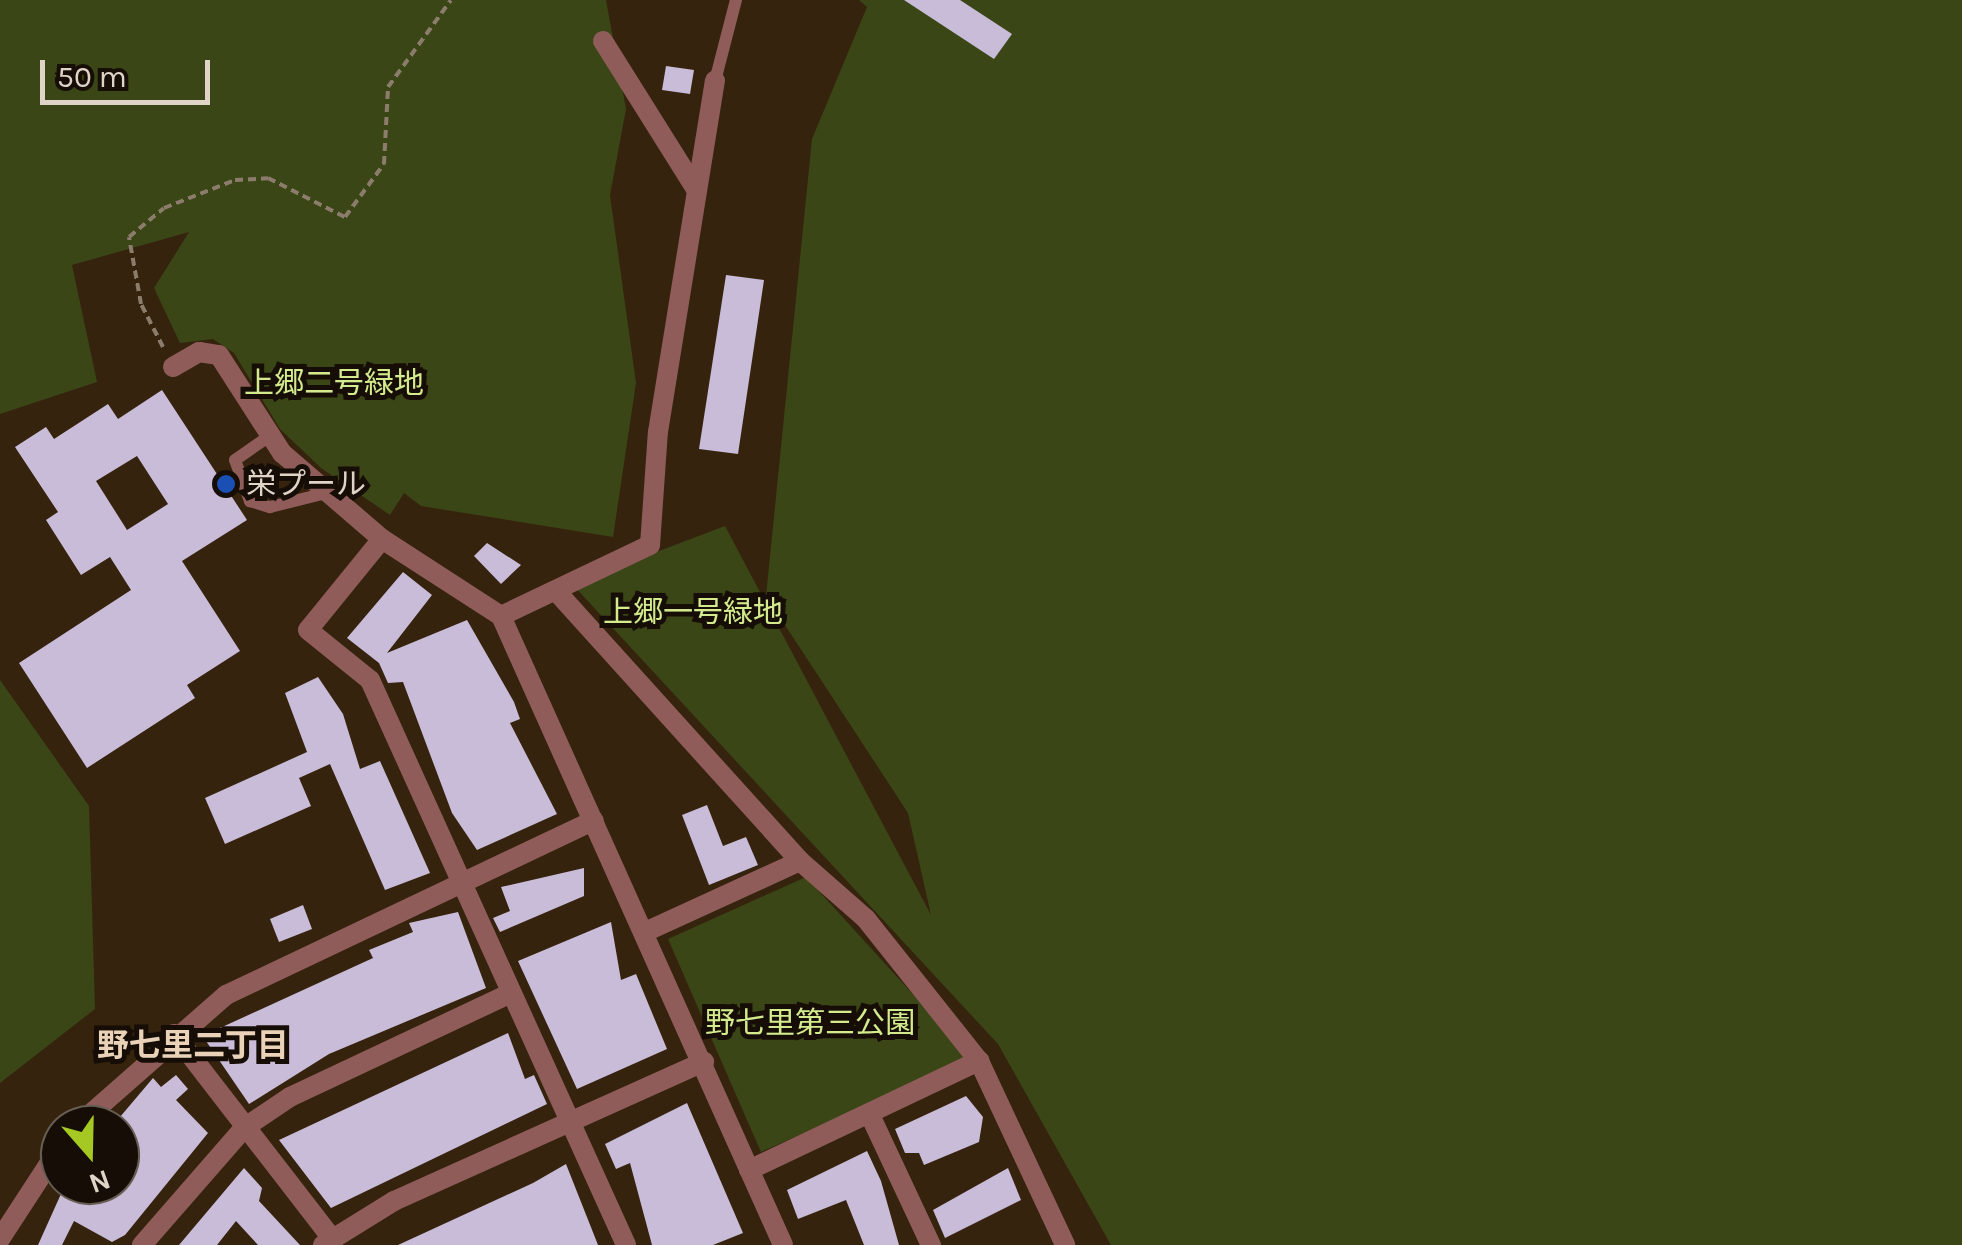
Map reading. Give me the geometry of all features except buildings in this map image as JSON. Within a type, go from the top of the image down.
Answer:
[{"type":"street","points":[[604,42],[696,188]]},
{"type":"street","points":[[501,616],[650,545],[696,188],[714,81]]},
{"type":"street","points":[[173,366],[199,352],[220,355],[268,438],[382,538],[501,616],[783,1245]]},
{"type":"street","points":[[382,538],[308,630],[370,680],[626,1245]]},
{"type":"street","points":[[556,591],[800,861],[866,919],[979,1061],[1065,1245]]},
{"type":"street","points":[[99,1105],[174,1034],[300,954],[594,820]]},
{"type":"street","points":[[645,932],[800,861]]},
{"type":"street","points":[[142,1245],[244,1128],[290,1097],[510,993]]},
{"type":"street","points":[[174,1034],[327,1241],[568,1118],[704,1062]]},
{"type":"street","points":[[749,1170],[979,1061]]},
{"type":"street","points":[[870,1114],[931,1245]]},
{"type":"street","points":[[0,1240],[40,1178]]},
{"type":"lane","points":[[714,81],[736,0]]},
{"type":"lane","points":[[268,438],[235,460],[250,501],[270,507],[330,492]]},
{"type":"path","points":[[173,366],[141,304],[128,237],[164,208],[236,180],[268,178],[345,217],[384,164],[388,87],[451,0]]},
{"type":"green space","name":"上郷二号緑地","points":[[0,0],[606,0],[626,109],[610,195],[636,383],[613,537],[421,506],[404,493],[390,515],[321,468],[280,429],[234,353],[213,339],[180,343],[154,288],[189,232],[72,265],[97,382],[0,414]]},
{"type":"green space","name":"上郷一号緑地","points":[[859,0],[1962,0],[1962,1245],[1111,1245],[998,1044],[572,584],[725,526],[931,915],[908,813],[766,596],[812,139],[867,7]]},
{"type":"green space","points":[[0,680],[89,806],[95,1009],[0,1083]]},
{"type":"green space","name":"野七里第三公園","points":[[806,877],[972,1059],[761,1152],[668,939]]},
{"type":"place","name":"栄プール","points":[[226,484]]},
{"type":"district","name":"野七里二丁目","points":[[193,1046]]}]
